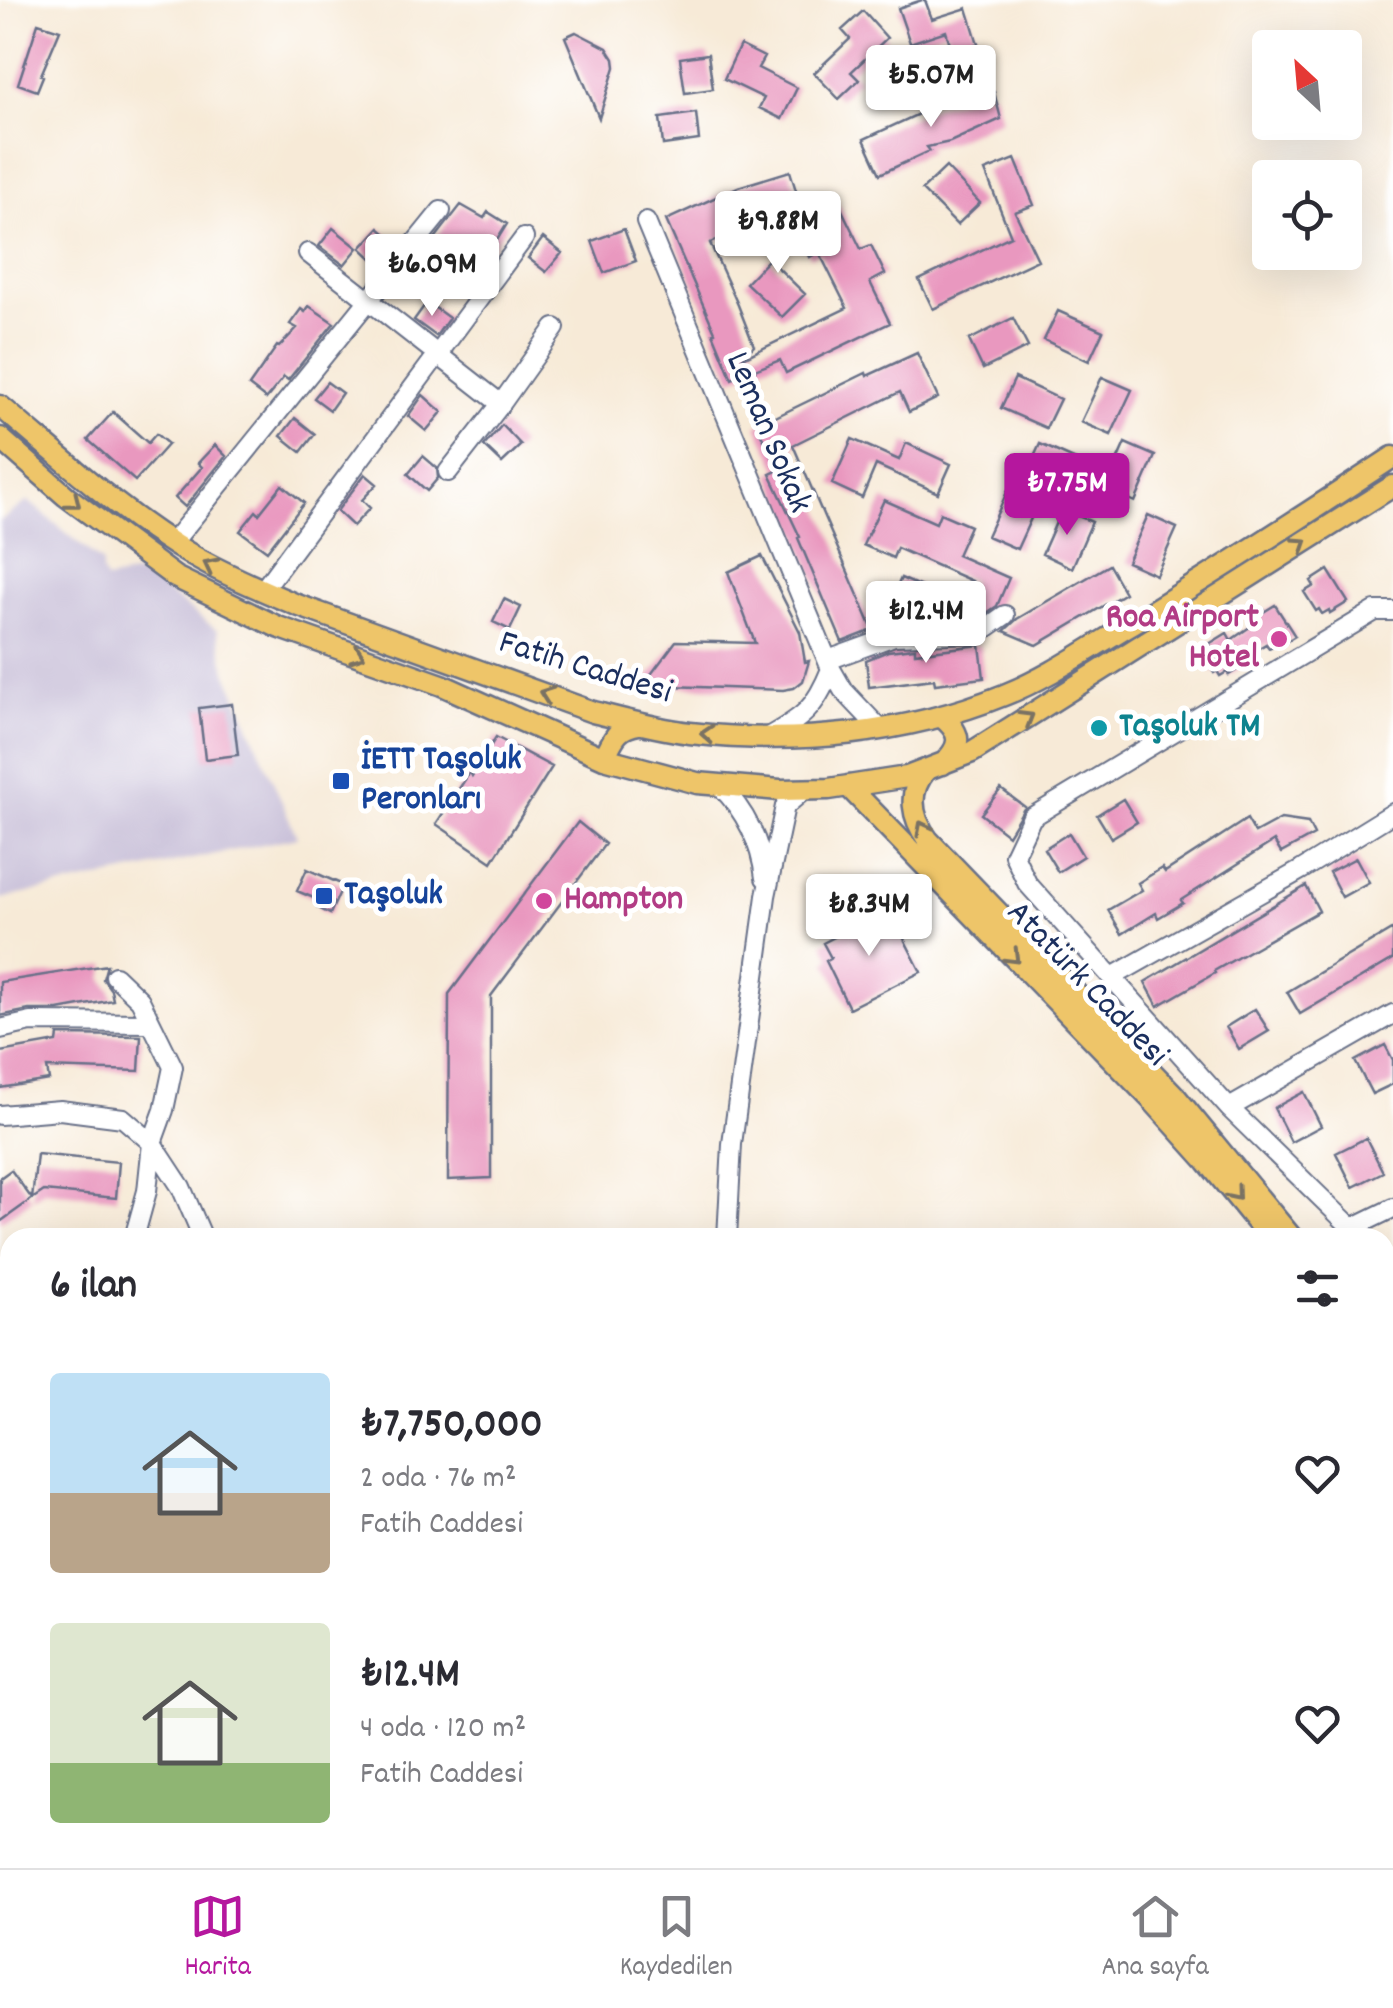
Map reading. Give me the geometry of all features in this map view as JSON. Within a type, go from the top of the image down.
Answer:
[{"type":"main road","name":"Fatih Caddesi","points":[[0,406],[124,510],[193,556],[263,590],[593,712],[688,733],[766,738],[801,738],[942,717],[1027,686],[1203,580],[1393,458]]},
{"type":"main road","points":[[0,438],[78,506],[175,576],[278,626],[442,684],[604,758],[698,783],[749,789],[804,790],[907,777],[972,752],[1393,486]]},
{"type":"main road","name":"Atatürk Caddesi","points":[[942,717],[955,730],[958,740],[955,752],[916,781],[912,799],[920,830],[1175,1096],[1284,1228]]},
{"type":"main road","points":[[604,758],[625,726],[639,724]]},
{"type":"main road","name":"Atatürk Caddesi","points":[[848,786],[1153,1100],[1262,1228]]},
{"type":"street","points":[[173,542],[441,211]]},
{"type":"street","name":"Leman Sokak","points":[[646,222],[829,664],[842,690],[880,728]]},
{"type":"street","points":[[263,590],[524,238]]},
{"type":"street","points":[[308,253],[501,404]]},
{"type":"street","points":[[448,472],[555,328]]},
{"type":"street","points":[[1344,1228],[1229,1108],[1027,882],[1014,855],[1032,817],[1375,611],[1393,611]]},
{"type":"street","points":[[766,738],[810,708],[820,696],[829,664],[894,636],[979,633],[1004,615]]},
{"type":"street","points":[[720,786],[740,808],[760,849],[766,896]]},
{"type":"street","points":[[728,1228],[732,1144],[766,896],[785,806],[804,790]]},
{"type":"street","points":[[1112,977],[1393,812]]},
{"type":"street","points":[[114,976],[140,1000],[172,1066],[164,1110],[152,1143],[147,1190],[137,1228]]},
{"type":"street","points":[[1229,1108],[1393,1014]]},
{"type":"street","points":[[0,1030],[32,1022],[151,1023]]},
{"type":"street","points":[[0,1115],[60,1110],[123,1118],[152,1143],[181,1187],[198,1228]]},
{"type":"street","points":[[1358,1228],[1393,1208]]},
{"type":"shaded area","points":[[28,501],[102,562],[106,580],[134,574],[146,576],[217,630],[226,671],[297,837],[0,899],[0,521]]},
{"type":"building","points":[[922,0],[932,19],[967,8],[978,44],[952,51],[946,31],[910,43],[898,8]]},
{"type":"building","points":[[863,11],[887,38],[851,72],[859,80],[839,99],[814,73],[850,39],[842,30]]},
{"type":"building","points":[[38,23],[60,30],[37,91],[18,84]]},
{"type":"building","points":[[576,32],[607,48],[614,59],[599,118],[565,37]]},
{"type":"building","points":[[740,45],[764,57],[758,68],[797,88],[782,119],[759,108],[764,98],[724,79]]},
{"type":"building","points":[[708,54],[713,89],[685,93],[680,58]]},
{"type":"building","points":[[994,92],[1001,119],[950,142],[927,147],[930,151],[880,174],[864,139],[938,105]]},
{"type":"building","points":[[696,113],[699,140],[663,145],[660,118]]},
{"type":"building","points":[[1015,159],[1034,205],[1015,212],[1038,260],[933,309],[919,280],[1011,236],[985,171]]},
{"type":"building","points":[[946,167],[980,203],[957,225],[922,190]]},
{"type":"building","points":[[790,171],[806,223],[840,206],[861,249],[871,245],[885,274],[870,282],[890,323],[786,373],[780,360],[732,379],[666,220],[738,187]],"holes":[[[788,213],[810,257],[819,252],[847,308],[741,359],[754,346],[710,243],[735,229]]]},
{"type":"building","points":[[461,205],[484,218],[488,212],[507,224],[476,274],[433,241]]},
{"type":"building","points":[[333,228],[358,248],[344,265],[319,246]]},
{"type":"building","points":[[379,228],[398,244],[380,266],[361,248]]},
{"type":"building","points":[[624,229],[636,261],[604,273],[592,241]]},
{"type":"building","points":[[543,238],[562,253],[546,272],[528,258]]},
{"type":"building","points":[[769,259],[805,294],[782,317],[746,283]]},
{"type":"building","points":[[417,260],[436,276],[423,292],[404,277]]},
{"type":"building","points":[[427,302],[449,318],[436,336],[414,320]]},
{"type":"building","points":[[309,306],[334,323],[288,380],[284,377],[266,399],[249,386],[277,346],[297,328],[290,324],[301,309],[305,312]]},
{"type":"building","points":[[1058,311],[1103,331],[1089,361],[1044,340]]},
{"type":"building","points":[[1013,318],[1028,347],[983,369],[969,340]]},
{"type":"building","points":[[917,353],[938,398],[909,412],[900,392],[793,445],[873,630],[842,642],[770,474],[779,470],[757,426]]},
{"type":"building","points":[[1102,377],[1132,390],[1111,435],[1081,422]]},
{"type":"building","points":[[1015,378],[1060,399],[1046,428],[1001,408]]},
{"type":"building","points":[[327,382],[342,393],[330,410],[314,398]]},
{"type":"building","points":[[423,395],[442,412],[426,431],[408,416]]},
{"type":"building","points":[[113,412],[148,443],[156,434],[168,444],[135,481],[88,440]]},
{"type":"building","points":[[295,418],[315,434],[301,452],[281,436]]},
{"type":"building","points":[[502,425],[521,445],[502,463],[484,446]]},
{"type":"building","points":[[852,439],[899,460],[906,443],[951,464],[938,493],[876,465],[862,498],[832,484]]},
{"type":"building","points":[[1125,443],[1155,456],[1135,502],[1105,488]]},
{"type":"building","points":[[1040,444],[1085,464],[1071,494],[1047,483],[1017,549],[987,536],[1008,490],[1017,494]]},
{"type":"building","points":[[215,445],[226,456],[185,507],[175,498]]},
{"type":"building","points":[[423,456],[437,468],[438,478],[427,491],[408,474]]},
{"type":"building","points":[[365,474],[377,484],[362,500],[370,508],[353,526],[337,511]]},
{"type":"building","points":[[282,485],[304,503],[267,551],[240,531]]},
{"type":"building","points":[[884,500],[936,523],[940,513],[970,526],[957,555],[1009,578],[997,606],[978,619],[959,610],[972,581],[897,548],[893,558],[863,545]]},
{"type":"building","points":[[1062,509],[1092,522],[1072,568],[1042,554]]},
{"type":"building","points":[[1148,515],[1177,528],[1156,575],[1127,562]]},
{"type":"building","points":[[762,556],[800,632],[805,662],[809,661],[803,681],[783,690],[643,685],[676,641],[755,643],[728,572]]},
{"type":"building","points":[[1109,565],[1125,593],[1037,645],[1004,631],[1017,619]]},
{"type":"building","points":[[1328,570],[1348,602],[1322,614],[1304,592],[1314,586],[1311,581]]},
{"type":"building","points":[[901,578],[947,598],[935,622],[921,623],[888,607]]},
{"type":"building","points":[[504,599],[521,607],[510,630],[493,622]]},
{"type":"building","points":[[1275,605],[1295,636],[1277,647],[1269,648],[1266,644],[1242,658],[1246,664],[1229,675],[1214,673],[1202,654],[1212,648],[1209,644],[1227,633],[1231,640]]},
{"type":"building","points":[[980,645],[984,678],[869,687],[866,660],[888,651],[915,648],[915,653]]},
{"type":"building","points":[[232,704],[238,755],[205,759],[199,708]]},
{"type":"building","points":[[496,737],[552,767],[492,862],[436,824]]},
{"type":"building","points":[[1001,789],[1025,807],[1008,835],[981,814]]},
{"type":"building","points":[[1123,799],[1137,822],[1111,838],[1097,815]]},
{"type":"building","points":[[1247,819],[1255,833],[1281,819],[1308,823],[1314,835],[1281,853],[1274,841],[1181,900],[1183,903],[1158,918],[1156,913],[1122,934],[1108,910],[1142,890],[1138,883],[1162,868],[1165,872]]},
{"type":"building","points":[[578,822],[605,844],[491,996],[491,1178],[448,1180],[449,994]]},
{"type":"building","points":[[1069,833],[1083,856],[1058,872],[1044,849]]},
{"type":"building","points":[[1356,858],[1369,882],[1342,897],[1329,872]]},
{"type":"building","name":"Taşoluk","points":[[307,869],[343,885],[330,914],[318,908],[321,901],[297,891]]},
{"type":"building","points":[[1306,886],[1319,911],[1158,1006],[1145,982]]},
{"type":"building","points":[[887,913],[921,972],[849,1008],[826,961],[831,958],[823,943],[846,931],[842,923],[857,915],[862,925]]},
{"type":"building","points":[[1393,929],[1393,959],[1300,1014],[1287,992]]},
{"type":"building","points":[[107,965],[103,979],[113,1000],[0,1016],[0,982]]},
{"type":"building","points":[[1255,1009],[1269,1031],[1239,1049],[1226,1027]]},
{"type":"building","points":[[58,1035],[141,1036],[139,1071],[47,1068],[49,1080],[0,1088],[0,1052],[57,1042]]},
{"type":"building","points":[[1385,1045],[1393,1060],[1393,1084],[1372,1094],[1355,1061]]},
{"type":"building","points":[[1304,1092],[1321,1126],[1291,1142],[1274,1108]]},
{"type":"building","points":[[1366,1138],[1383,1172],[1353,1187],[1336,1153]]},
{"type":"building","points":[[37,1154],[119,1162],[116,1198],[44,1191],[32,1199]]},
{"type":"building","points":[[11,1170],[32,1199],[0,1222],[0,1178]]},
{"type":"place","name":"Roa Airport Hotel","points":[[1279,639]]},
{"type":"place","name":"Taşoluk TM","points":[[1099,728]]},
{"type":"place","name":"İETT Taşoluk Peronları","points":[[341,781]]},
{"type":"place","name":"Taşoluk","points":[[324,896]]},
{"type":"place","name":"Hampton","points":[[544,901]]}]
